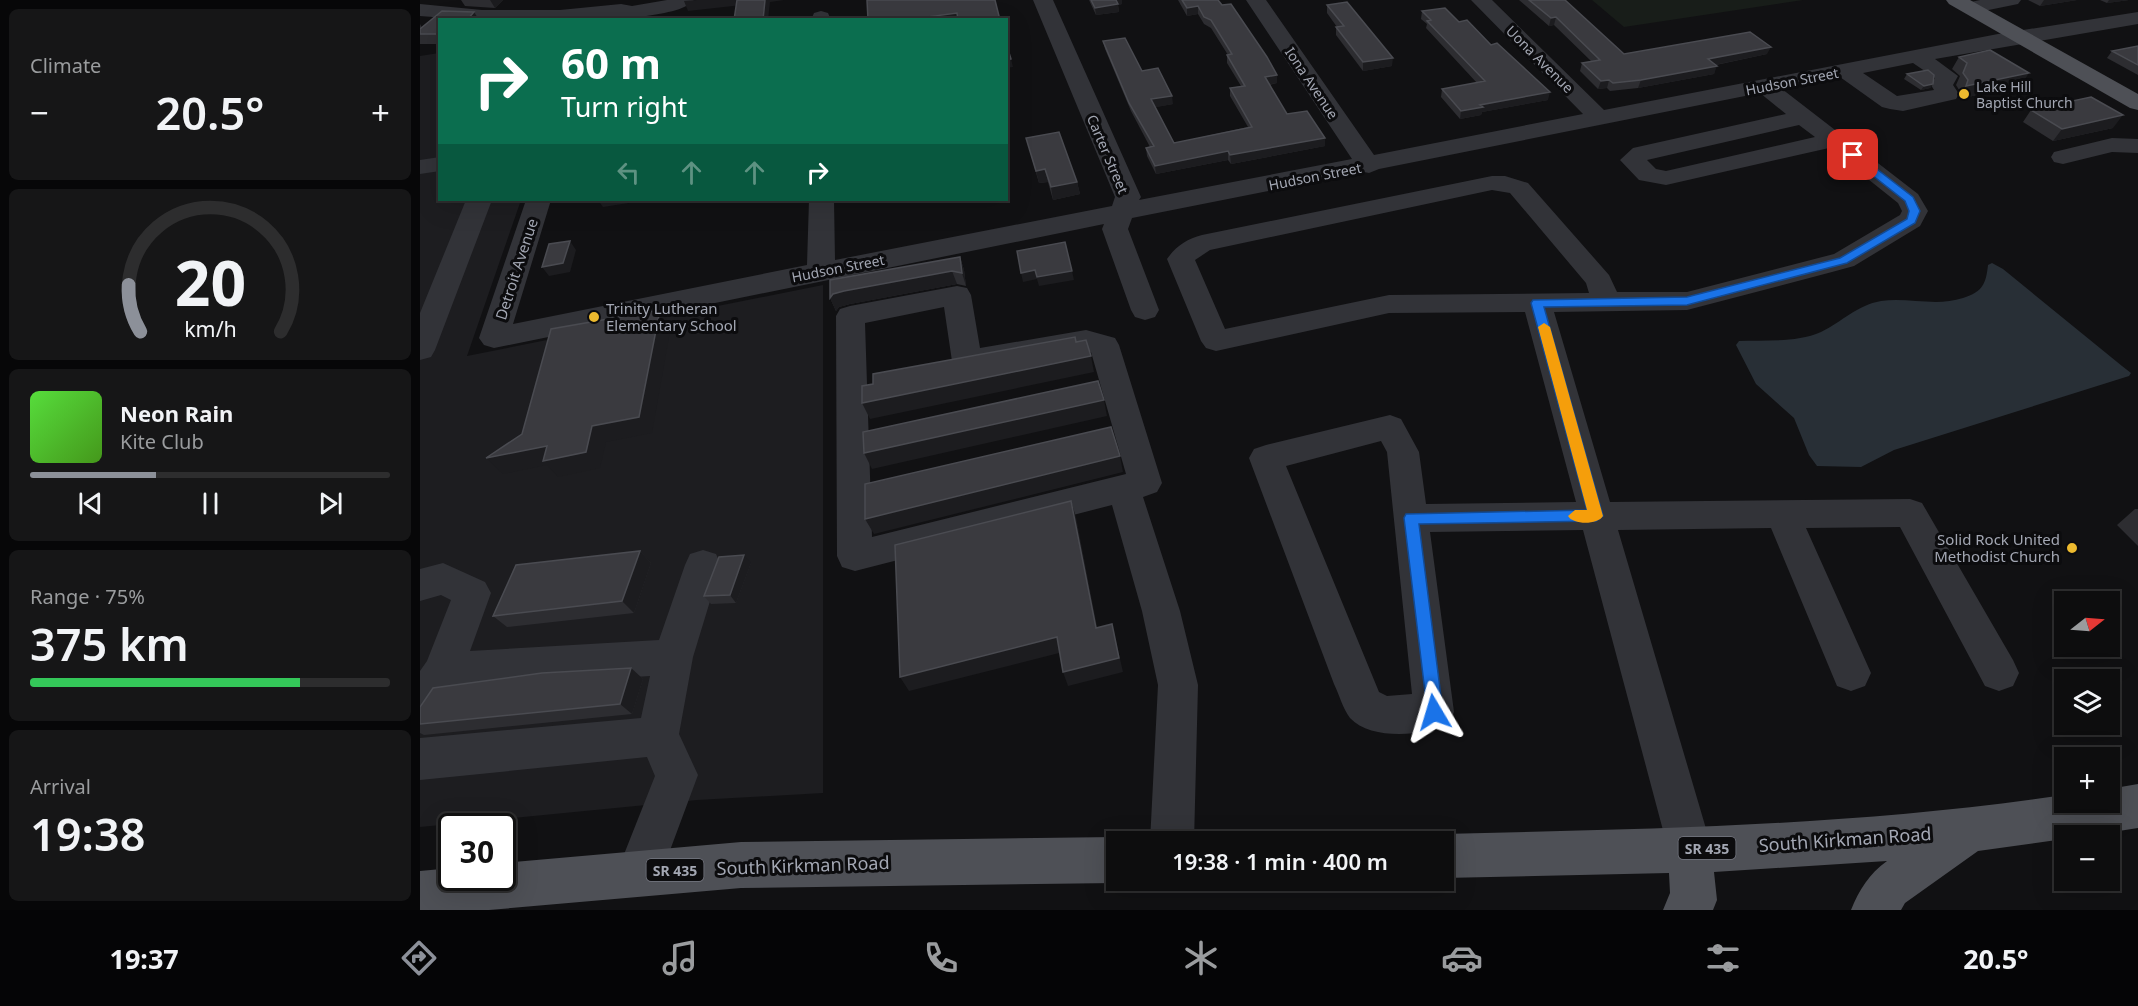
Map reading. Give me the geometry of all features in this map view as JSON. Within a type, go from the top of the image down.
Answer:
[{"type":"main road","points":[[1963,4],[2138,103]]},
{"type":"main road","name":"South Kirkman Road","points":[[1454,856],[1818,843],[1971,830],[2138,806]]},
{"type":"main road","points":[[1874,910],[1890,887],[1971,830]]},
{"type":"main road","points":[[1686,910],[1694,900],[1690,849]]},
{"type":"main road","name":"South Kirkman Road","points":[[420,894],[640,872],[864,862],[1106,860]]},
{"type":"street","points":[[420,10],[436,0]]},
{"type":"street","points":[[559,18],[578,0]]},
{"type":"street","points":[[420,10],[482,16],[559,18],[663,9],[677,5],[684,0]]},
{"type":"street","name":"Carter Street","points":[[1043,0],[1128,197],[1115,229],[1144,310]]},
{"type":"street","name":"Iona Avenue","points":[[1256,0],[1369,166]]},
{"type":"street","name":"Uona Avenue","points":[[1481,0],[1599,118]]},
{"type":"street","points":[[1963,4],[2018,3]]},
{"type":"street","name":"Hudson Street","points":[[494,338],[820,271],[1369,166],[1844,70],[2138,18]]},
{"type":"street","points":[[1844,70],[1890,102],[1903,104],[1948,94],[1942,85],[1947,76],[1917,56]]},
{"type":"street","points":[[1606,302],[1599,281],[1519,188],[1505,183],[1492,183],[1202,243],[1189,250],[1181,259],[1216,341],[1389,304],[1537,303],[1687,301],[1844,260],[1911,220],[1915,211],[1909,199],[1764,86]]},
{"type":"street","points":[[1803,117],[1641,153],[1632,160],[1648,175],[1666,178],[1834,141]]},
{"type":"street","points":[[2062,157],[2112,146],[2138,146]]},
{"type":"street","points":[[420,350],[479,201]]},
{"type":"street","name":"Detroit Avenue","points":[[494,338],[538,201]]},
{"type":"street","points":[[820,271],[821,201]]},
{"type":"street","points":[[957,295],[955,363],[1086,340],[1104,345],[1103,383],[1128,426],[1145,483],[855,556],[852,438],[863,381],[850,316],[957,295]]},
{"type":"street","points":[[1537,303],[1690,849]]},
{"type":"street","points":[[1094,434],[1128,426]]},
{"type":"street","points":[[1390,427],[1403,452],[1411,518],[1434,712],[1384,715],[1365,705],[1354,684],[1266,459],[1390,427]]},
{"type":"street","points":[[852,438],[886,430]]},
{"type":"street","points":[[853,489],[887,481]]},
{"type":"street","points":[[1124,489],[1161,611],[1178,685],[1172,831]]},
{"type":"street","points":[[1411,518],[1910,513],[1999,673]]},
{"type":"street","points":[[1782,514],[1851,673]]},
{"type":"street","points":[[640,872],[677,776],[658,736],[673,657],[703,565]]},
{"type":"street","points":[[420,585],[443,579],[472,593],[443,671],[420,704]]},
{"type":"street","points":[[443,671],[673,657]]},
{"type":"street","points":[[420,759],[658,736]]},
{"type":"shaded area","points":[[1592,0],[1803,0],[1624,27]]},
{"type":"shaded area","points":[[438,53],[438,201],[521,201],[467,356],[823,285],[823,793],[697,800],[516,818],[516,813],[438,813],[438,825],[420,827],[420,56]]},
{"type":"shaded area","points":[[1992,263],[2003,269],[2131,373],[2129,376],[1894,450],[1861,467],[1817,466],[1809,455],[1794,418],[1756,384],[1736,345],[1739,341],[1780,340],[1811,336],[1829,328],[1864,306],[1881,301],[1943,302],[1963,298],[1979,290],[1986,277],[1988,265]]},
{"type":"building","points":[[737,0],[765,0],[763,18],[734,18]]},
{"type":"building","points":[[867,0],[995,0],[1000,18],[958,18],[957,13],[920,18],[868,18]]},
{"type":"building","points":[[1091,0],[1116,0],[1118,4],[1095,8]]},
{"type":"building","points":[[1182,0],[1218,0],[1222,5],[1231,4],[1277,75],[1265,77],[1287,114],[1307,111],[1325,138],[1230,155],[1228,151],[1155,166],[1146,148],[1154,146],[1129,103],[1103,41],[1125,38],[1142,71],[1158,68],[1172,96],[1151,99],[1174,143],[1252,127],[1230,88],[1245,86],[1227,55],[1232,54],[1211,20],[1204,17],[1198,6],[1187,8]]},
{"type":"building","points":[[1529,0],[1565,0],[1624,54],[1750,32],[1771,47],[1708,59],[1717,66],[1641,80],[1613,83],[1609,80],[1601,81],[1582,63],[1600,60],[1556,17],[1551,18]]},
{"type":"building","points":[[1347,2],[1393,58],[1363,62],[1336,27],[1344,26],[1327,5]]},
{"type":"building","points":[[1445,8],[1459,22],[1467,20],[1491,45],[1497,43],[1550,92],[1480,105],[1483,107],[1461,111],[1442,89],[1485,81],[1427,21],[1431,20],[1422,11]]},
{"type":"building","points":[[442,11],[474,12],[469,18],[438,18],[438,34],[420,34],[420,29]]},
{"type":"building","points":[[2138,46],[2138,65],[2112,51]]},
{"type":"building","points":[[1990,50],[2029,73],[1966,86],[1968,80],[1963,73],[1967,63],[1959,57]]},
{"type":"building","points":[[1928,70],[1934,75],[1933,84],[1924,86],[1907,74]]},
{"type":"building","points":[[2091,97],[2123,115],[2062,129],[2031,110]]},
{"type":"building","points":[[1059,132],[1077,182],[1051,187],[1045,169],[1036,171],[1026,138]]},
{"type":"building","points":[[570,241],[563,263],[542,267],[549,244]]},
{"type":"building","points":[[1065,242],[1072,271],[1037,277],[1035,270],[1021,273],[1017,251]]},
{"type":"building","points":[[960,257],[962,273],[952,271],[844,291],[833,294],[830,298],[830,280]]},
{"type":"building","points":[[660,310],[639,417],[592,426],[586,452],[543,461],[547,446],[486,458],[522,434],[551,329]]},
{"type":"building","points":[[1075,337],[1076,342],[1086,340],[1091,356],[862,403],[862,386],[873,384],[873,374]]},
{"type":"building","points":[[1098,381],[1104,400],[864,453],[863,432]]},
{"type":"building","points":[[1111,427],[1120,456],[865,519],[865,484]]},
{"type":"building","points":[[1071,501],[1096,628],[1112,624],[1119,658],[1063,672],[1057,637],[900,677],[895,545]]},
{"type":"building","points":[[640,551],[622,601],[493,616],[516,565]]},
{"type":"building","points":[[744,555],[730,595],[704,596],[719,557]]},
{"type":"building","points":[[631,668],[620,704],[420,724],[420,707],[433,688],[542,673]]},
{"type":"slow traffic","points":[[1544,327],[1596,516],[1575,516]]},
{"type":"place","name":"Lake Hill Baptist Church","points":[[1964,94]]},
{"type":"place","name":"Trinity Lutheran Elementary School","points":[[594,317]]},
{"type":"place","name":"Solid Rock United Methodist Church","points":[[2072,548]]},
{"type":"route","points":[[1434,712],[1411,518],[1596,516],[1537,303],[1687,301],[1844,260],[1911,220],[1915,211],[1909,199],[1853,155]]}]
